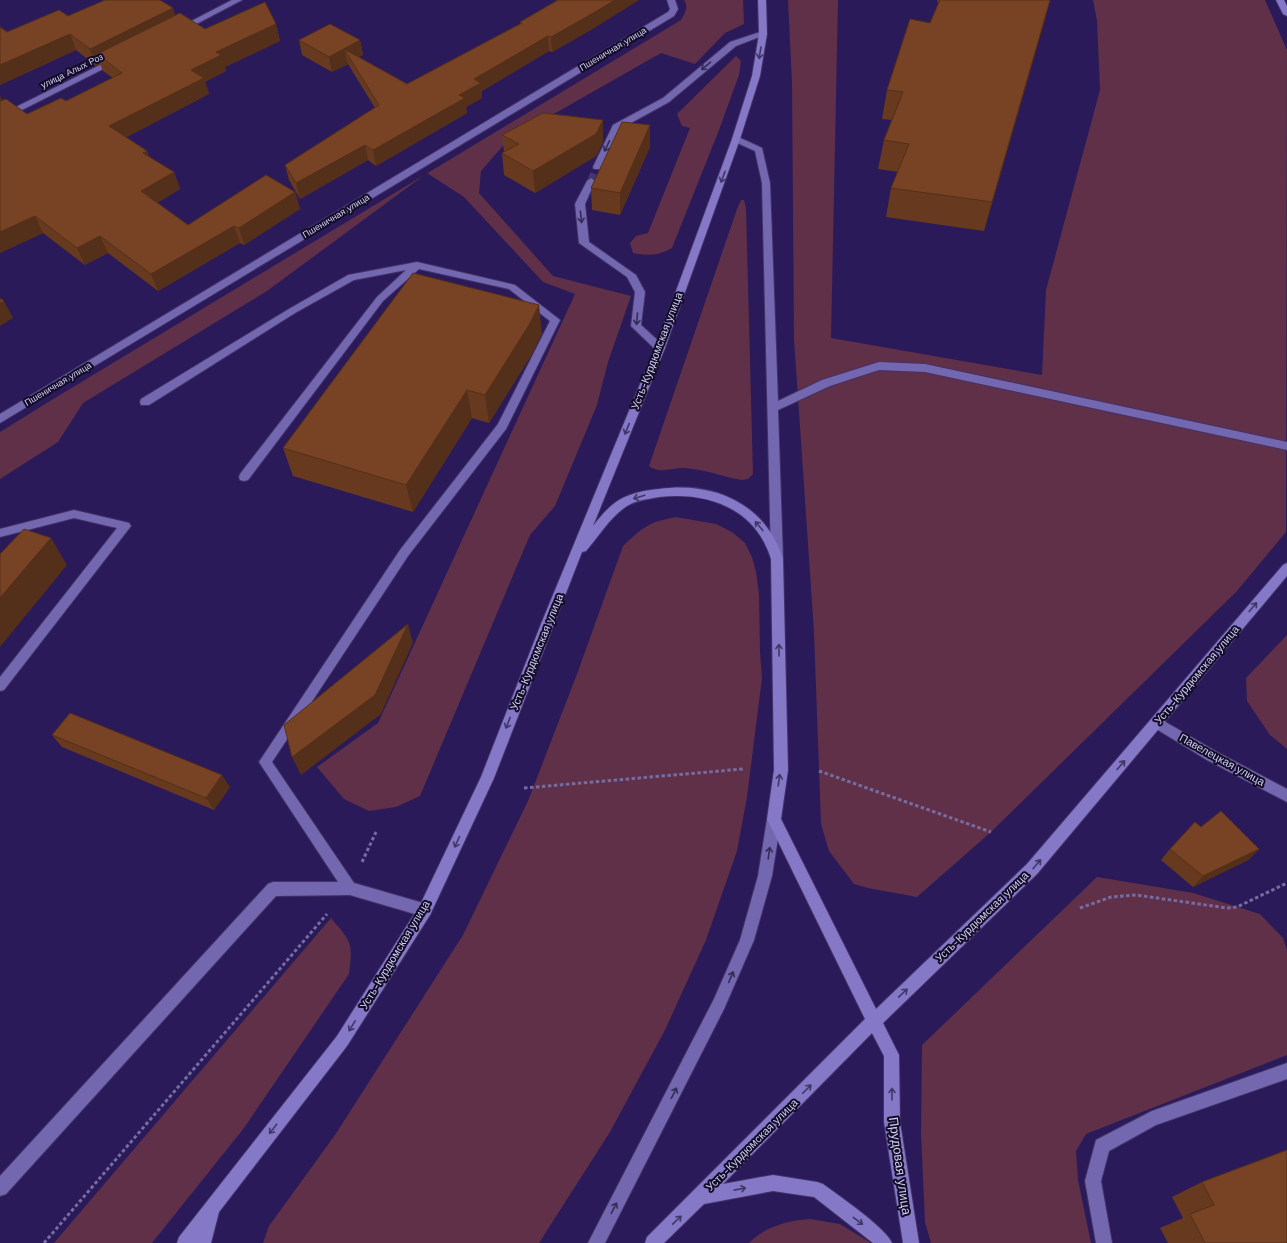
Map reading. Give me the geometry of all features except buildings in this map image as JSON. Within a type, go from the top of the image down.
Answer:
[{"type":"main road","name":"Усть-Курдюмская улица","points":[[185,1243],[342,1041],[425,910],[487,778],[574,557],[660,348],[736,139],[756,76],[763,34],[762,0]]},
{"type":"main road","points":[[1280,0],[1287,14]]},
{"type":"main road","points":[[574,557],[614,510],[623,503],[636,497],[649,494],[680,491],[698,492],[729,503],[757,522],[771,540],[777,559],[781,770],[774,819]]},
{"type":"main road","name":"Усть-Курдюмская улица","points":[[654,1243],[875,1020],[1032,869],[1287,568]]},
{"type":"main road","name":"Прудовая улица","points":[[774,819],[875,1020],[891,1055],[892,1122],[911,1243]]},
{"type":"main road","points":[[701,1196],[773,1183],[817,1190],[875,1234],[884,1243]]},
{"type":"main road","points":[[203,1243],[213,1206]]},
{"type":"street","points":[[175,31],[238,0]]},
{"type":"street","name":"Пшеничная улица","points":[[1,416],[672,14],[674,9],[671,0]]},
{"type":"street","points":[[597,167],[616,127],[666,100],[733,44],[763,34]]},
{"type":"street","name":"улица Алых Роз","points":[[0,118],[119,59]]},
{"type":"street","points":[[736,139],[759,150],[766,183],[777,559]]},
{"type":"street","points":[[591,180],[580,204],[584,243],[631,275],[640,292],[636,326],[660,348]]},
{"type":"street","points":[[244,477],[380,299],[417,265]]},
{"type":"street","points":[[145,402],[292,311],[351,277],[417,265],[512,287],[555,320],[502,426],[404,553],[265,762],[350,888]]},
{"type":"street","points":[[773,408],[826,383],[878,366],[925,368],[1287,446]]},
{"type":"street","points":[[0,533],[74,514],[124,526],[0,686]]},
{"type":"street","name":"Павелецкая улица","points":[[1157,723],[1212,756],[1287,796]]},
{"type":"street","points":[[596,1243],[719,1004],[747,940],[765,876],[774,819]]},
{"type":"street","points":[[0,1188],[273,889],[350,888],[425,910]]},
{"type":"street","points":[[1104,1243],[1093,1181],[1102,1146],[1152,1119],[1287,1071]]},
{"type":"path","points":[[524,788],[743,769]]},
{"type":"path","points":[[819,771],[991,832]]},
{"type":"path","points":[[44,1243],[350,888],[376,832]]},
{"type":"path","points":[[1080,908],[1111,897],[1136,895],[1227,908],[1237,907],[1287,883]]},
{"type":"shaded area","points":[[684,0],[743,0],[744,24],[725,33],[695,64],[661,53],[508,140],[481,171],[479,193],[553,276],[631,296],[608,362],[597,405],[555,506],[530,535],[420,796],[396,807],[369,811],[344,799],[317,767],[378,723],[575,294],[543,282],[464,197],[427,173],[681,20],[686,8]]},
{"type":"shaded area","points":[[788,0],[838,0],[831,338],[1042,375],[1046,290],[1100,90],[1097,21],[1093,0],[1265,0],[1287,50],[1286,532],[1237,591],[991,832],[917,897],[854,884],[829,851],[821,824],[814,632],[794,339],[792,83]]},
{"type":"shaded area","points":[[736,56],[741,61],[739,75],[719,130],[672,248],[662,253],[653,255],[633,253],[630,243],[636,236],[648,233],[690,128],[682,126],[677,114]]},
{"type":"shaded area","points":[[424,175],[267,291],[83,403],[58,442],[0,479],[0,432]]},
{"type":"shaded area","points":[[741,200],[744,200],[746,208],[753,474],[748,479],[742,480],[707,471],[684,468],[657,470],[649,466]]},
{"type":"shaded area","points":[[676,517],[716,524],[732,532],[745,543],[752,557],[759,594],[762,678],[747,797],[737,851],[706,940],[665,1030],[610,1132],[539,1243],[263,1243],[269,1226],[335,1135],[463,935],[528,801],[577,674],[623,546],[647,526],[659,521]]},
{"type":"shaded area","points":[[1287,635],[1287,749],[1270,735],[1247,701],[1246,678]]},
{"type":"shaded area","points":[[1097,877],[1193,893],[1260,914],[1283,938],[1287,950],[1287,1055],[1086,1134],[1076,1151],[1078,1180],[1091,1243],[931,1243],[925,1222],[921,1133],[922,1045]]},
{"type":"shaded area","points":[[331,918],[347,938],[351,949],[349,974],[244,1128],[152,1243],[54,1243]]},
{"type":"shaded area","points":[[810,1219],[840,1224],[871,1243],[749,1243],[755,1237],[777,1225]]},
{"type":"tunnel","points":[[591,181],[597,167]]}]
